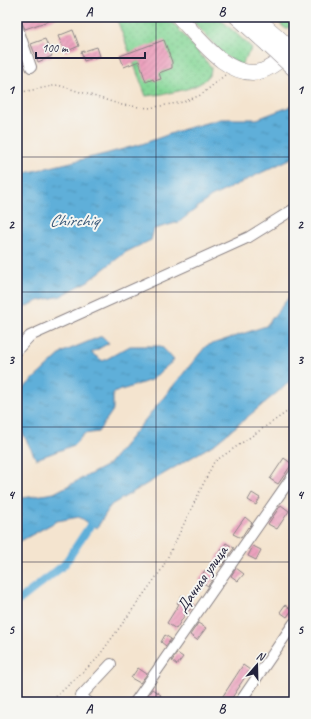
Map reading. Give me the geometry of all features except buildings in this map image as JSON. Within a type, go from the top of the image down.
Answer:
[{"type":"highway","points":[[179,17],[213,53],[231,68],[244,72],[261,71],[294,51]]},
{"type":"highway","points":[[236,17],[272,41],[294,51]]},
{"type":"highway","points":[[256,17],[272,41],[294,69]]},
{"type":"street","points":[[17,26],[31,67]]},
{"type":"street","points":[[17,350],[30,336],[249,236],[294,209]]},
{"type":"street","name":"Дачная улица","points":[[135,702],[294,474]]},
{"type":"street","points":[[240,702],[294,623]]},
{"type":"street","points":[[88,702],[81,696],[111,664]]},
{"type":"path","points":[[17,94],[58,85],[122,104],[149,108],[183,102],[201,95],[224,76],[231,68]]},
{"type":"path","points":[[50,702],[96,660],[162,569],[214,462],[294,407]]},
{"type":"green space","points":[[116,17],[168,17],[211,67],[209,75],[204,81],[195,86],[174,92],[146,96]]},
{"type":"green space","points":[[189,17],[218,17],[252,48],[241,65],[224,55]]},
{"type":"green space","points":[[272,17],[294,17],[294,25],[286,29]]},
{"type":"water","name":"Chirchiq","points":[[294,105],[294,157],[211,197],[179,222],[154,229],[151,240],[126,252],[88,281],[61,296],[38,301],[21,309],[17,313],[17,175],[142,144],[184,129],[221,119],[257,119]]},
{"type":"water","points":[[294,291],[294,376],[285,386],[216,443],[111,505],[97,528],[79,517],[57,521],[17,543],[17,499],[54,493],[108,465],[206,346],[266,326]]},
{"type":"water","points":[[102,336],[109,343],[91,353],[103,361],[130,346],[161,346],[174,360],[151,380],[113,393],[113,410],[98,432],[84,434],[74,445],[36,459],[19,426],[17,425],[17,394],[63,352]]},
{"type":"waterway","points":[[17,602],[64,565],[91,524]]}]
